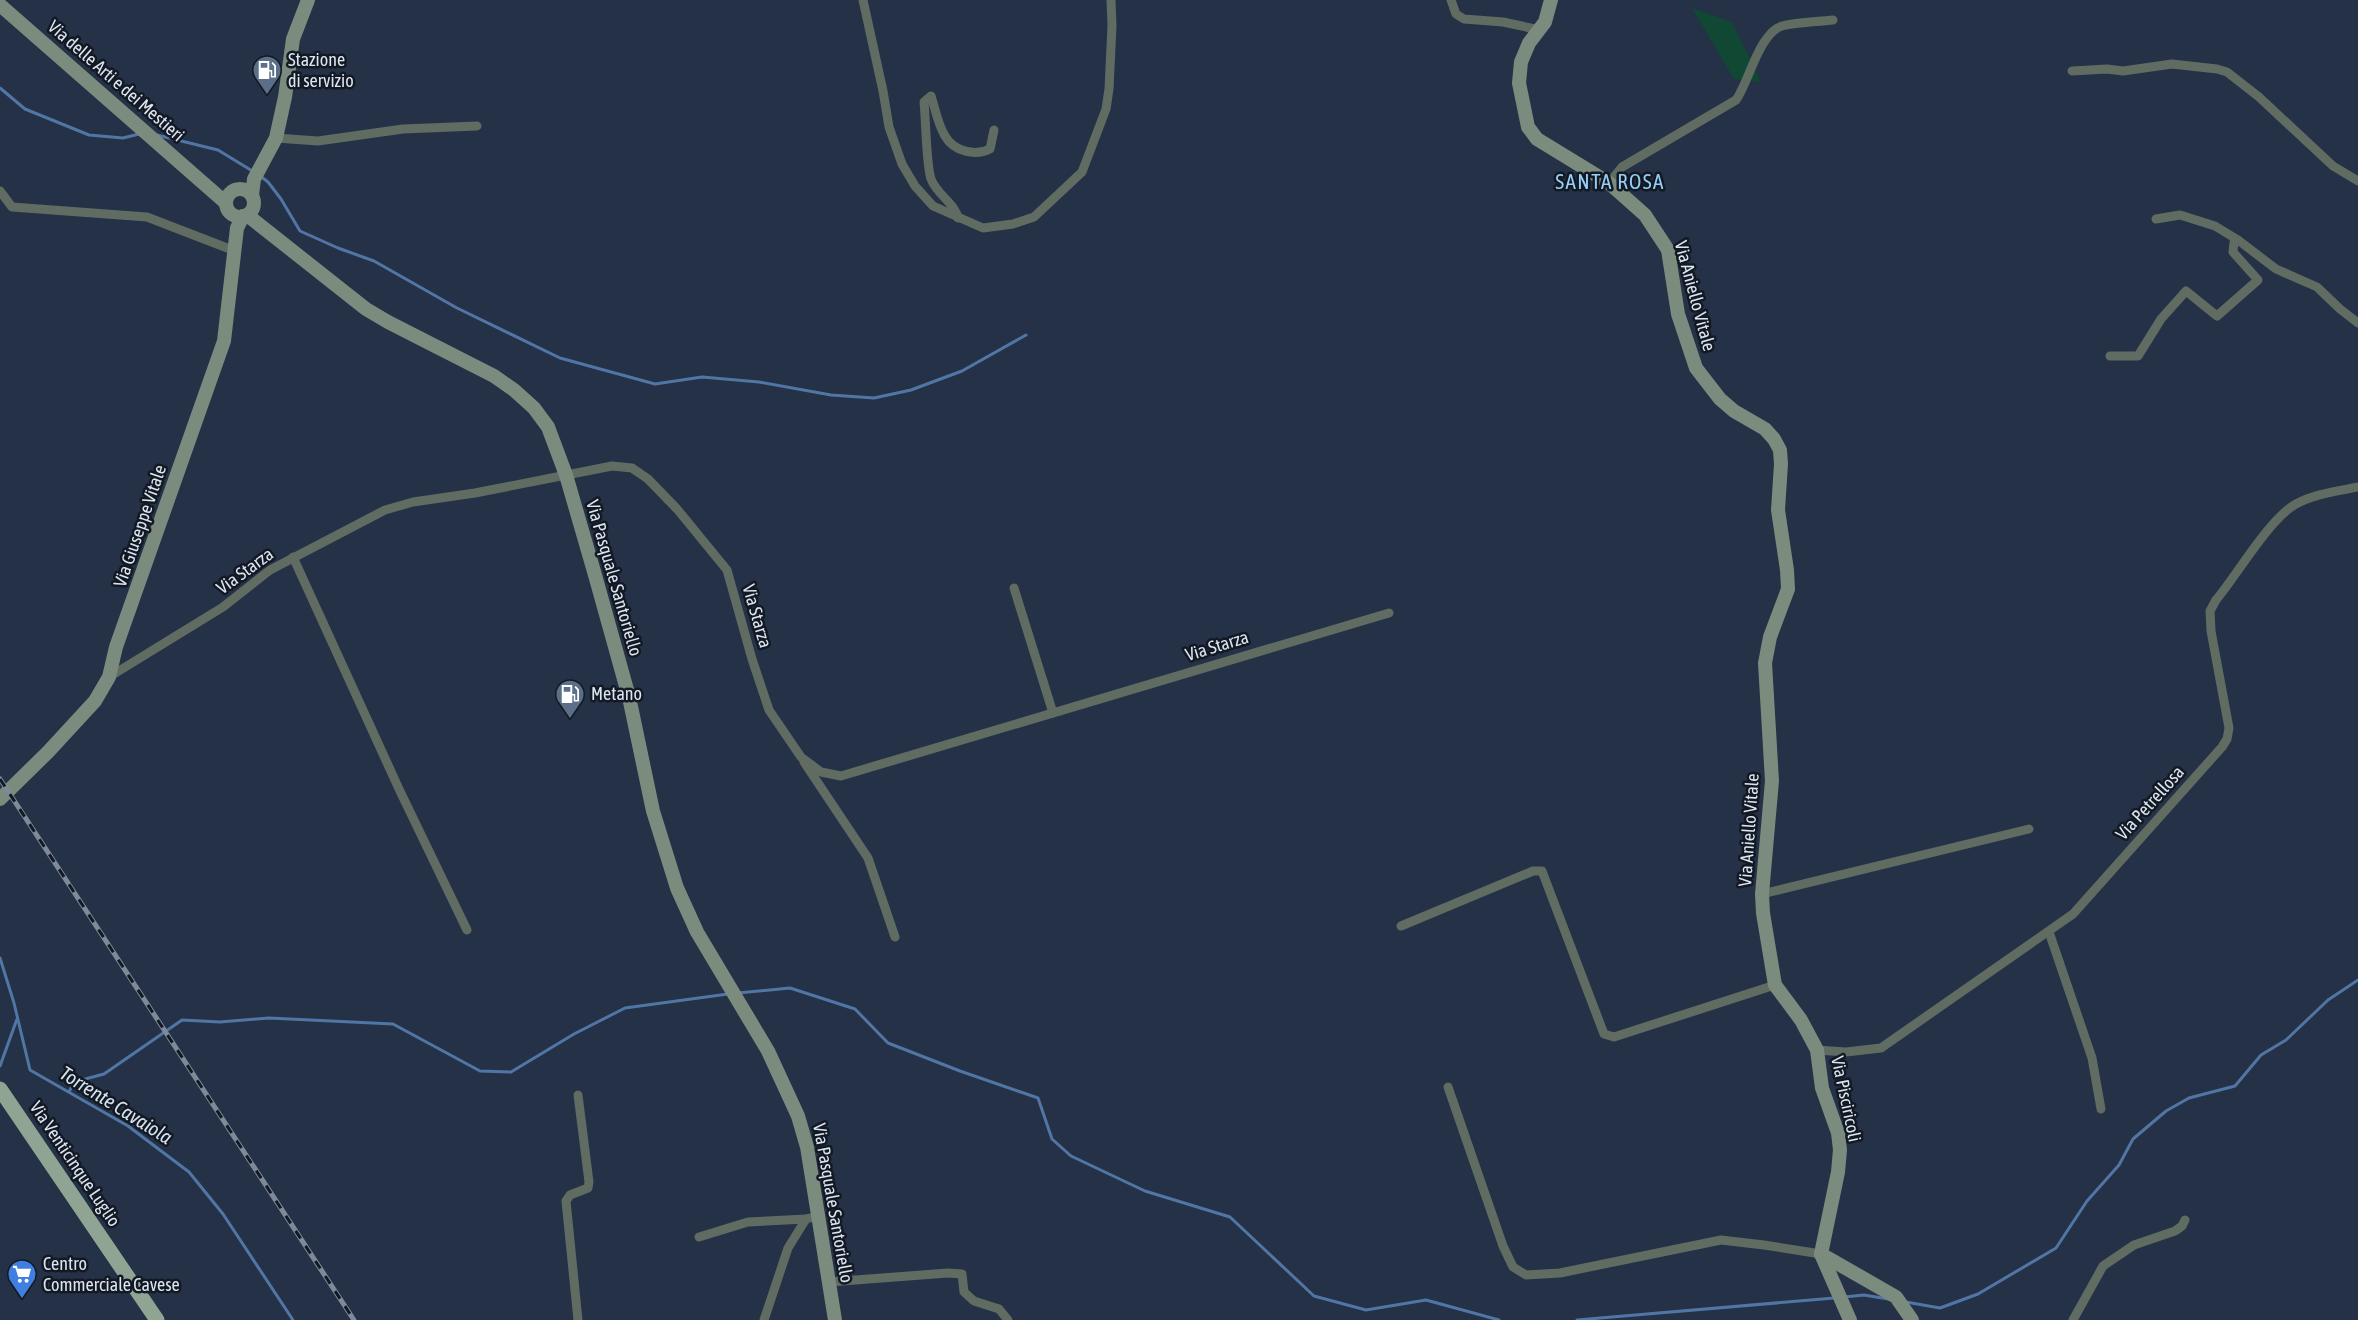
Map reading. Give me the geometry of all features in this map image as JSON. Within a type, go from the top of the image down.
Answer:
[{"type":"main road","name":"Via Venticinque Luglio","points":[[0,1089],[158,1320]]},
{"type":"street","points":[[0,209],[12,207],[147,217],[240,213],[254,179],[276,138],[285,97],[293,39],[308,0]]},
{"type":"street","points":[[863,0],[889,127],[902,164],[915,186],[933,206],[983,228],[1013,225],[1034,217],[1082,172],[1106,109],[1112,26],[1111,0]]},
{"type":"street","points":[[1451,0],[1456,14],[1464,19],[1503,22],[1540,30]]},
{"type":"street","name":"Via Aniello Vitale","points":[[1551,0],[1545,22],[1529,43],[1521,62],[1519,83],[1528,127],[1537,139],[1609,183],[1645,215],[1668,250],[1678,314],[1696,368],[1720,399],[1734,411],[1765,429],[1780,450],[1778,510],[1788,589],[1770,637],[1765,663],[1773,781],[1762,894],[1774,985],[1802,1020],[1817,1050]]},
{"type":"street","name":"Via delle Arti e dei Mestieri","points":[[0,5],[240,213]]},
{"type":"street","points":[[1609,183],[1622,167],[1736,100],[1743,90],[1761,48],[1779,27],[1833,20]]},
{"type":"street","points":[[2073,71],[2106,69],[2123,71],[2172,64],[2226,72],[2259,97],[2333,166],[2358,181]]},
{"type":"street","points":[[957,218],[956,211],[937,192],[930,177],[924,102],[931,96],[945,138],[963,151],[980,154],[990,149],[994,130]]},
{"type":"street","points":[[276,138],[318,141],[403,129],[477,126]]},
{"type":"street","points":[[0,191],[12,207]]},
{"type":"street","name":"Via Pasquale Santoriello","points":[[240,213],[242,236],[255,231],[280,240]]},
{"type":"street","name":"Via Pasquale Santoriello","points":[[240,213],[280,240],[373,313],[494,376],[534,408],[548,427],[566,475],[629,697],[653,811],[677,888],[697,932],[768,1051],[798,1116],[807,1147],[812,1218],[829,1282],[835,1320]]},
{"type":"street","name":"Via Giuseppe Vitale","points":[[0,799],[48,752],[95,700],[109,677],[116,647],[224,340],[240,213]]},
{"type":"street","points":[[2156,219],[2180,215],[2230,233],[2276,269],[2317,287],[2358,323]]},
{"type":"street","points":[[2110,356],[2138,356],[2162,320],[2186,291],[2217,316],[2258,280],[2233,252],[2234,242],[2238,240]]},
{"type":"street","name":"Via Starza","points":[[109,677],[223,607],[270,570],[385,510],[413,502],[476,493],[612,466],[632,468],[648,479],[727,570],[769,710],[801,757],[821,772],[842,776],[1389,613]]},
{"type":"street","name":"Via Petrellosa","points":[[1817,1050],[1846,1052],[1881,1048],[2049,932],[2073,914],[2089,898],[2156,819],[2207,765],[2227,739],[2229,728],[2211,631],[2210,611],[2216,600],[2274,523],[2293,506],[2311,498],[2358,487]]},
{"type":"street","points":[[293,557],[399,789],[467,930]]},
{"type":"street","points":[[1014,588],[1053,713]]},
{"type":"street","points":[[801,757],[868,858],[895,937]]},
{"type":"street","points":[[1762,894],[2029,829]]},
{"type":"street","points":[[1401,926],[1533,872],[1542,871],[1604,1034],[1614,1037],[1774,985]]},
{"type":"street","points":[[2049,932],[2092,1058],[2101,1109]]},
{"type":"street","name":"Via Pisciricoli","points":[[1817,1050],[1822,1088],[1835,1119],[1840,1150],[1826,1257]]},
{"type":"street","points":[[1448,1087],[1503,1246],[1513,1267],[1526,1275],[1560,1273],[1721,1240],[1764,1245],[1826,1257],[1896,1297],[1912,1320]]},
{"type":"street","points":[[578,1095],[589,1182],[588,1188],[570,1195],[566,1201],[578,1320]]},
{"type":"street","points":[[699,1237],[748,1222],[812,1218]]},
{"type":"street","points":[[764,1320],[788,1248],[812,1218]]},
{"type":"street","points":[[2073,1320],[2103,1266],[2134,1245],[2175,1231],[2185,1220]]},
{"type":"street","points":[[1826,1257],[1831,1280],[1850,1320]]},
{"type":"street","points":[[829,1282],[948,1273],[962,1274],[964,1292],[974,1301],[999,1309],[1008,1320]]},
{"type":"green space","points":[[1692,8],[1732,22],[1761,82],[1734,79]]},
{"type":"waterway","points":[[0,88],[25,109],[89,135],[123,138],[139,134]]},
{"type":"waterway","points":[[157,135],[218,150],[254,172]]},
{"type":"waterway","points":[[259,175],[268,182],[281,199],[300,231],[374,261],[457,308],[560,358],[655,384],[702,377],[759,382],[831,395],[874,398],[911,390],[962,371],[1026,335]]},
{"type":"waterway","name":"Torrente Cavaiola","points":[[0,958],[14,1003],[30,1070],[128,1126],[189,1172],[223,1214],[293,1320]]},
{"type":"waterway","points":[[1906,1302],[1940,1308],[1978,1294],[2056,1248],[2087,1201],[2119,1165],[2133,1139],[2166,1111],[2189,1098],[2235,1086],[2261,1055],[2286,1040],[2328,1000],[2358,980]]},
{"type":"waterway","points":[[738,993],[790,988],[855,1009],[888,1043],[1038,1098],[1052,1139],[1071,1156],[1145,1191],[1230,1217],[1314,1296],[1366,1310],[1426,1300],[1499,1320]]},
{"type":"waterway","points":[[69,1092],[74,1082],[104,1074],[182,1020],[220,1022],[269,1018],[393,1024],[480,1071],[511,1072],[574,1034],[625,1008],[728,994]]},
{"type":"waterway","points":[[0,1066],[17,1019]]},
{"type":"waterway","points":[[1844,1297],[1864,1295],[1888,1299]]},
{"type":"waterway","points":[[1577,1320],[1834,1298]]},
{"type":"railway","points":[[0,779],[354,1320]]},
{"type":"place","name":"Stazione di servizio","points":[[267,96]]},
{"type":"place","name":"Metano","points":[[570,720]]},
{"type":"place","name":"Centro Commerciale Cavese","points":[[22,1300]]},
{"type":"district","name":"SANTA ROSA","points":[[1610,182]]}]
